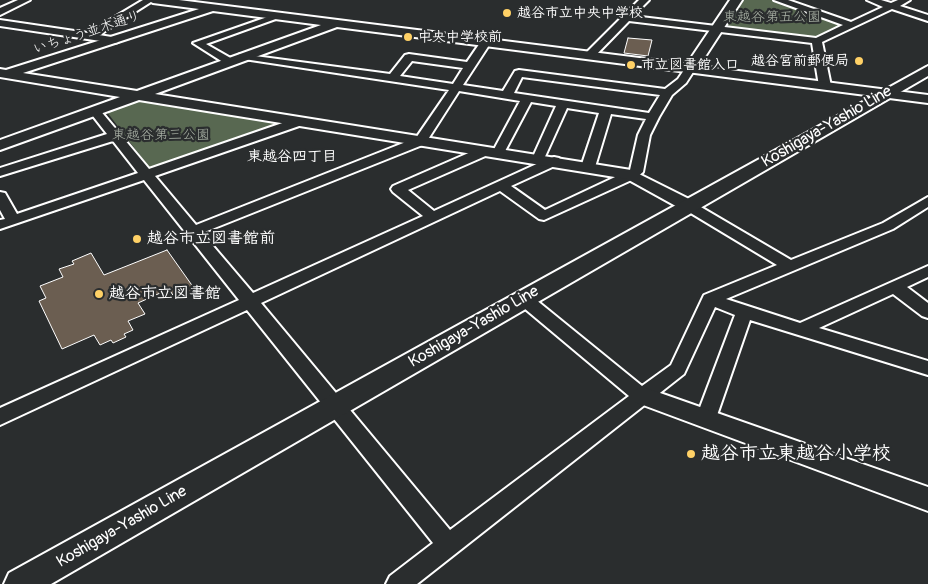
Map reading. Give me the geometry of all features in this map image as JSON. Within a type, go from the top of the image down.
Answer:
[{"type":"main road","name":"Koshigaya-Yashio Line","points":[[20,584],[928,70]]},
{"type":"street","points":[[0,12],[25,0]]},
{"type":"street","points":[[90,36],[149,0]]},
{"type":"street","points":[[153,0],[928,99]]},
{"type":"street","name":"いちょう並木通り","points":[[2,74],[240,0]]},
{"type":"street","points":[[590,55],[644,0]]},
{"type":"street","points":[[502,186],[544,216],[636,172],[644,135],[653,116],[667,93],[682,81],[736,0]]},
{"type":"street","points":[[779,0],[851,25]]},
{"type":"street","points":[[872,0],[928,18]]},
{"type":"street","points":[[626,18],[817,41],[905,0]]},
{"type":"street","points":[[230,62],[198,43],[279,16]]},
{"type":"street","points":[[0,23],[114,40]]},
{"type":"street","points":[[0,145],[335,24]]},
{"type":"street","points":[[817,41],[825,86]]},
{"type":"street","points":[[193,232],[421,140],[486,42]]},
{"type":"street","points":[[244,56],[653,116]]},
{"type":"street","points":[[393,78],[409,57],[470,66]]},
{"type":"street","points":[[507,95],[519,73],[667,93]]},
{"type":"street","points":[[2,74],[631,175],[689,206],[790,266]]},
{"type":"street","points":[[433,217],[398,189],[491,152],[527,98]]},
{"type":"street","points":[[0,417],[502,186],[546,160],[563,103]]},
{"type":"street","points":[[588,167],[606,110]]},
{"type":"street","points":[[95,111],[145,175],[449,546]]},
{"type":"street","points":[[0,196],[6,223],[298,122]]},
{"type":"street","points":[[0,172],[115,136]]},
{"type":"street","points":[[398,584],[678,369],[710,299],[888,226],[928,202]]},
{"type":"street","points":[[802,329],[928,271]]},
{"type":"street","points":[[894,286],[928,312]]},
{"type":"street","points":[[524,299],[629,387],[643,396],[928,499]]},
{"type":"street","points":[[710,299],[744,312],[928,368]]},
{"type":"street","points":[[706,418],[744,312]]},
{"type":"green space","name":"東越谷第五公園","points":[[741,0],[775,0],[842,24],[814,39],[723,27]]},
{"type":"green space","name":"東越谷第三公園","points":[[140,100],[276,122],[275,127],[151,170],[107,112]]},
{"type":"building","points":[[628,38],[652,40],[648,56],[624,53]]},
{"type":"building","points":[[167,250],[196,291],[176,300],[169,289],[138,303],[145,314],[128,321],[133,330],[124,334],[126,337],[113,343],[111,340],[100,345],[94,335],[62,349],[39,301],[46,298],[40,286],[63,277],[59,269],[74,264],[72,261],[91,253],[104,275]]},
{"type":"place","name":"越谷市立中央中学校","points":[[507,13]]},
{"type":"place","name":"中央中学校前","points":[[408,37]]},
{"type":"place","name":"越谷宮前郵便局","points":[[859,61]]},
{"type":"place","name":"市立図書館入口","points":[[631,65]]},
{"type":"place","name":"越谷市立図書館前","points":[[137,239]]},
{"type":"place","name":"越谷市立図書館","points":[[99,294]]},
{"type":"place","name":"越谷市立東越谷小学校","points":[[691,454]]},
{"type":"district","name":"東越谷四丁目","points":[[292,157]]}]
